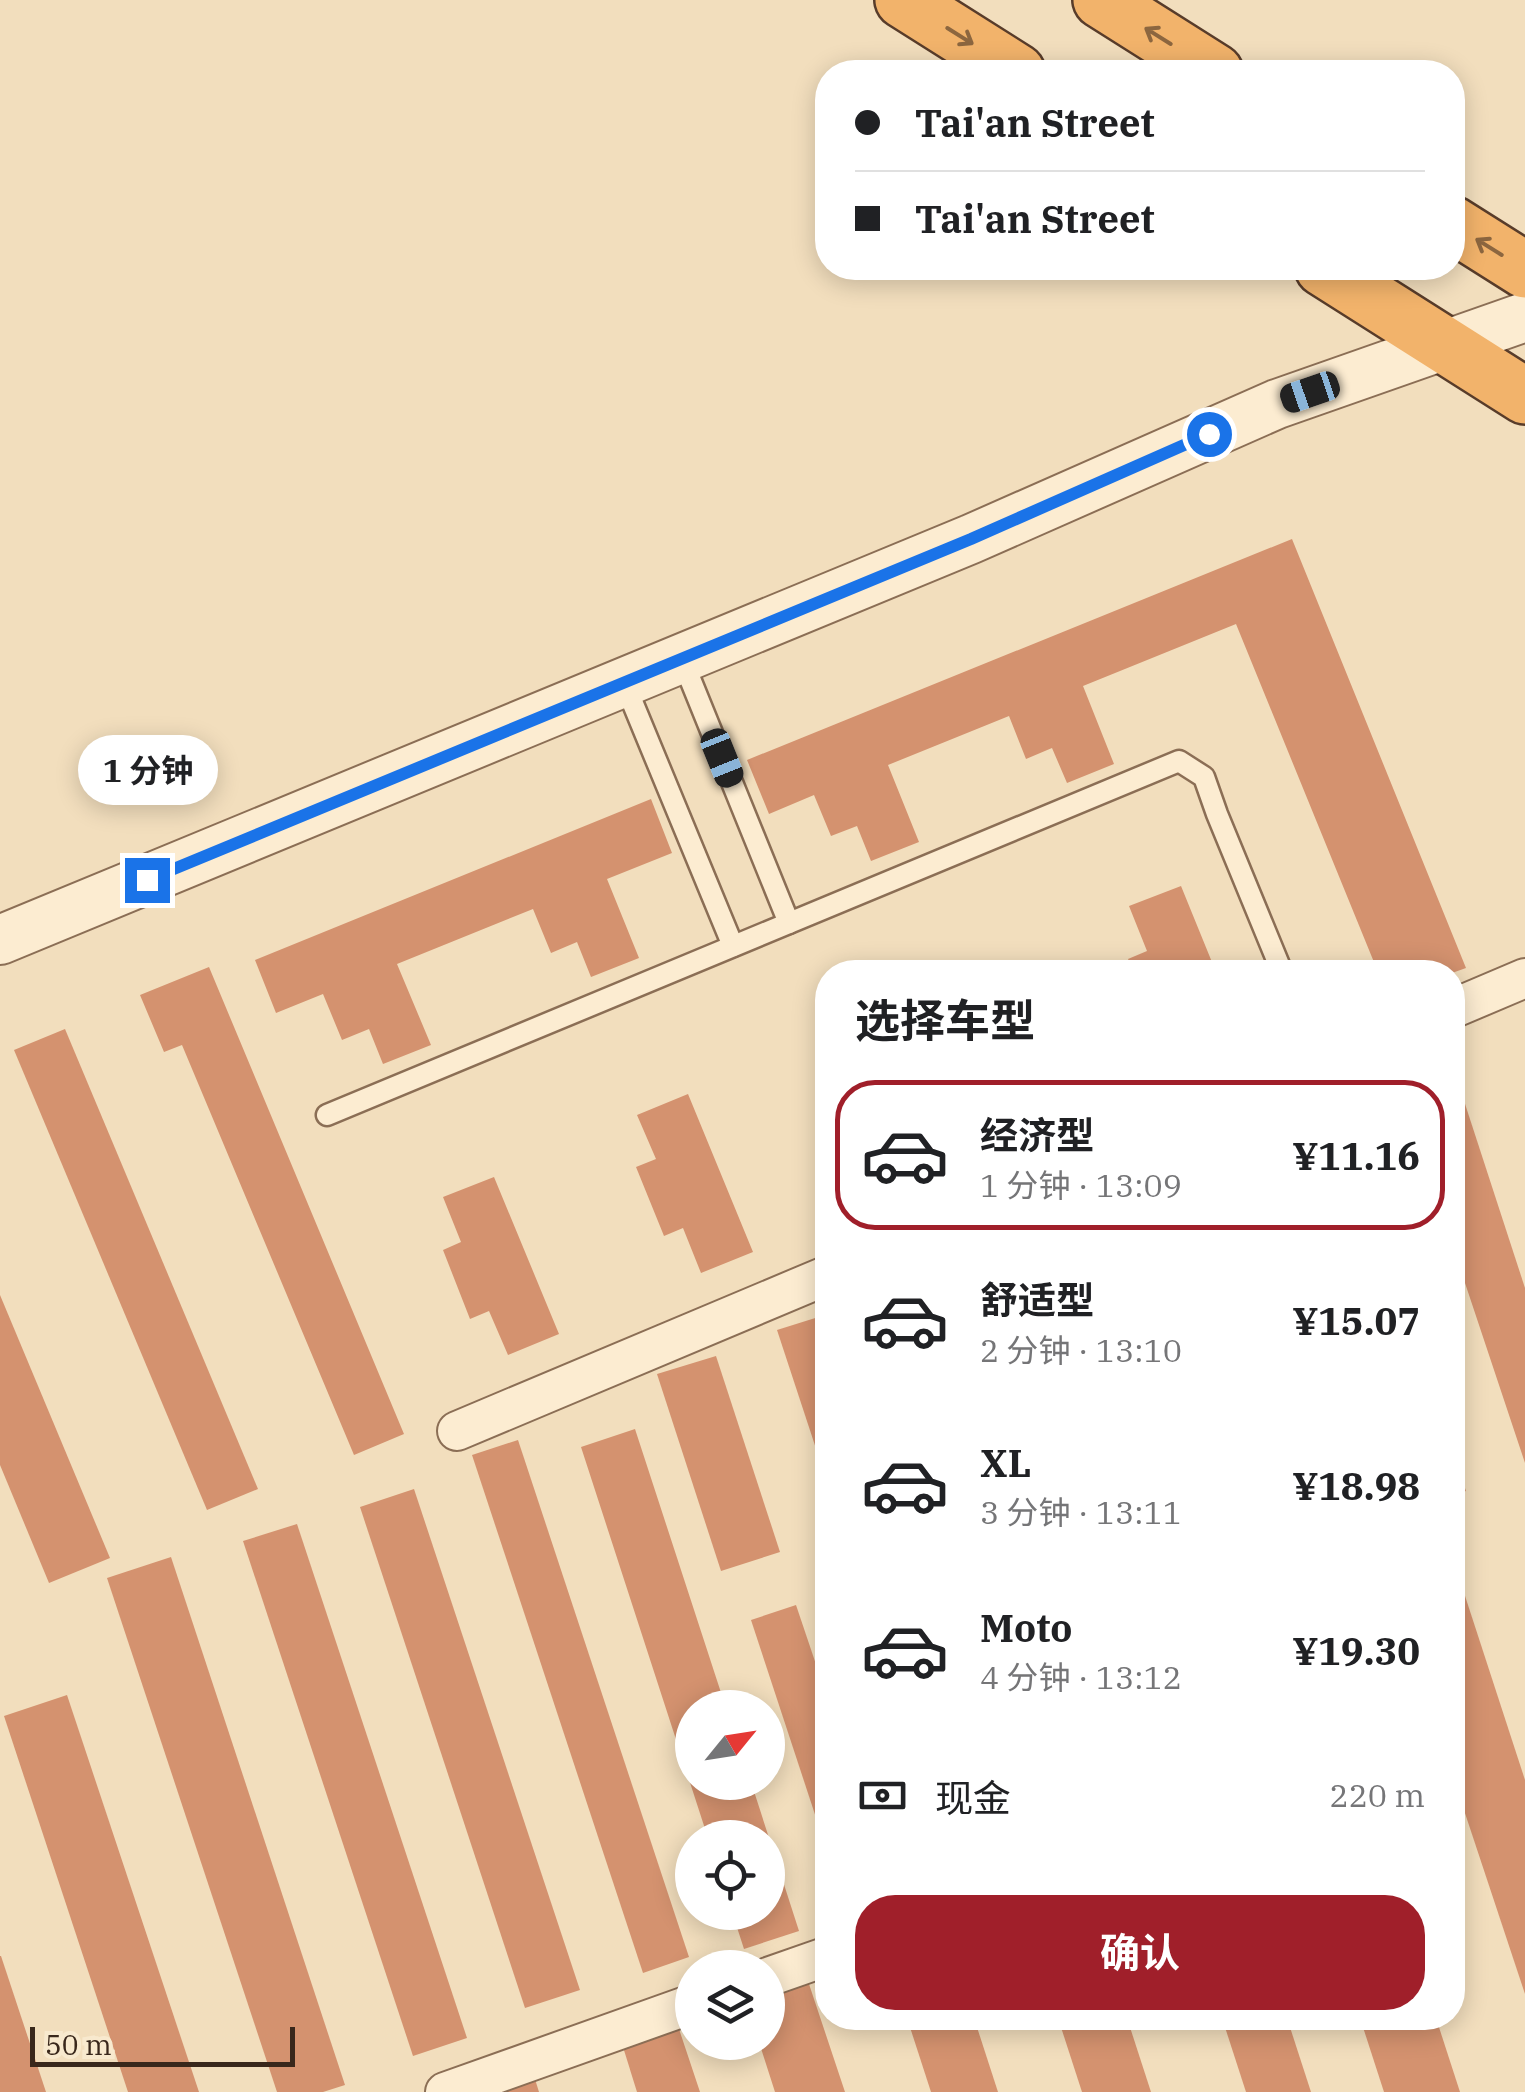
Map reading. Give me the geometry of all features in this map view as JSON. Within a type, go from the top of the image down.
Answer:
[{"type":"highway","points":[[903,0],[997,60]]},
{"type":"highway","points":[[1101,0],[1195,60]]},
{"type":"highway","points":[[1465,232],[1525,270]]},
{"type":"highway","points":[[1342,280],[1525,396]]},
{"type":"street","points":[[0,940],[971,539],[1276,404],[1525,317]]},
{"type":"street","points":[[1465,1004],[1525,978]]},
{"type":"street","points":[[456,1431],[815,1280]]},
{"type":"street","points":[[785,1971],[815,1961]]},
{"type":"street","points":[[445,2092],[675,2010]]},
{"type":"lane","points":[[682,658],[789,923]]},
{"type":"lane","points":[[624,682],[734,946]]},
{"type":"lane","points":[[327,1115],[1179,762],[1204,777],[1277,960]]},
{"type":"building","points":[[1292,539],[1463,960],[1373,960],[1236,624],[1083,686],[1114,764],[1067,783],[1052,748],[1026,759],[1009,716],[888,765],[919,842],[871,861],[857,826],[831,836],[814,795],[769,814],[747,760]]},
{"type":"building","points":[[651,799],[672,853],[607,879],[639,958],[591,977],[577,942],[551,953],[533,909],[397,964],[431,1045],[383,1064],[369,1029],[342,1040],[323,994],[276,1013],[255,960]]},
{"type":"building","points":[[1181,886],[1211,960],[1128,960],[1147,951],[1129,906]]},
{"type":"building","points":[[209,967],[404,1434],[354,1455],[182,1045],[164,1052],[140,995]]},
{"type":"building","points":[[65,1029],[258,1489],[207,1510],[14,1050]]},
{"type":"building","points":[[688,1094],[753,1252],[701,1273],[683,1228],[664,1236],[636,1167],[656,1159],[637,1115]]},
{"type":"building","points":[[1465,1104],[1525,1288],[1525,1463],[1465,1283]]},
{"type":"building","points":[[494,1177],[559,1334],[508,1355],[489,1311],[470,1319],[443,1250],[461,1242],[443,1197]]},
{"type":"building","points":[[0,1295],[110,1558],[49,1583],[0,1465]]},
{"type":"building","points":[[815,1318],[815,1446],[777,1330]]},
{"type":"building","points":[[716,1356],[780,1552],[721,1571],[657,1374]]},
{"type":"building","points":[[635,1429],[720,1690],[675,1690],[675,1736],[581,1447]]},
{"type":"building","points":[[518,1440],[675,1915],[675,1930],[680,1930],[687,1950],[675,1950],[675,1962],[643,1973],[472,1455]]},
{"type":"building","points":[[414,1489],[580,1990],[525,2008],[360,1507]]},
{"type":"building","points":[[297,1524],[467,2038],[413,2056],[243,1541]]},
{"type":"building","points":[[171,1557],[345,2085],[323,2092],[277,2092],[107,1578]]},
{"type":"building","points":[[1465,1596],[1525,1780],[1525,1994],[1465,1813]]},
{"type":"building","points":[[796,1605],[815,1661],[815,1815],[785,1723],[785,1690],[774,1690],[751,1620]]},
{"type":"building","points":[[67,1695],[199,2092],[128,2092],[4,1716]]},
{"type":"building","points":[[696,1800],[757,1800],[763,1820],[702,1820]]},
{"type":"building","points":[[785,1888],[799,1931],[744,1949],[738,1930],[785,1930]]},
{"type":"building","points":[[1,1956],[46,2092],[0,2092]]},
{"type":"building","points":[[809,1984],[815,2002],[815,2030],[824,2030],[845,2092],[775,2092],[765,2060],[785,2060],[785,1992]]},
{"type":"building","points":[[675,2030],[675,2060],[689,2060],[700,2092],[637,2092],[623,2047]]},
{"type":"building","points":[[911,2030],[978,2030],[998,2092],[931,2092]]},
{"type":"building","points":[[1062,2030],[1131,2030],[1151,2092],[1082,2092]]},
{"type":"building","points":[[1226,2030],[1291,2030],[1311,2092],[1246,2092]]},
{"type":"building","points":[[1364,2030],[1440,2030],[1460,2092],[1384,2092]]},
{"type":"building","points":[[534,2076],[539,2092],[486,2092]]},
{"type":"route","points":[[147,880],[971,539],[1209,434]]}]
